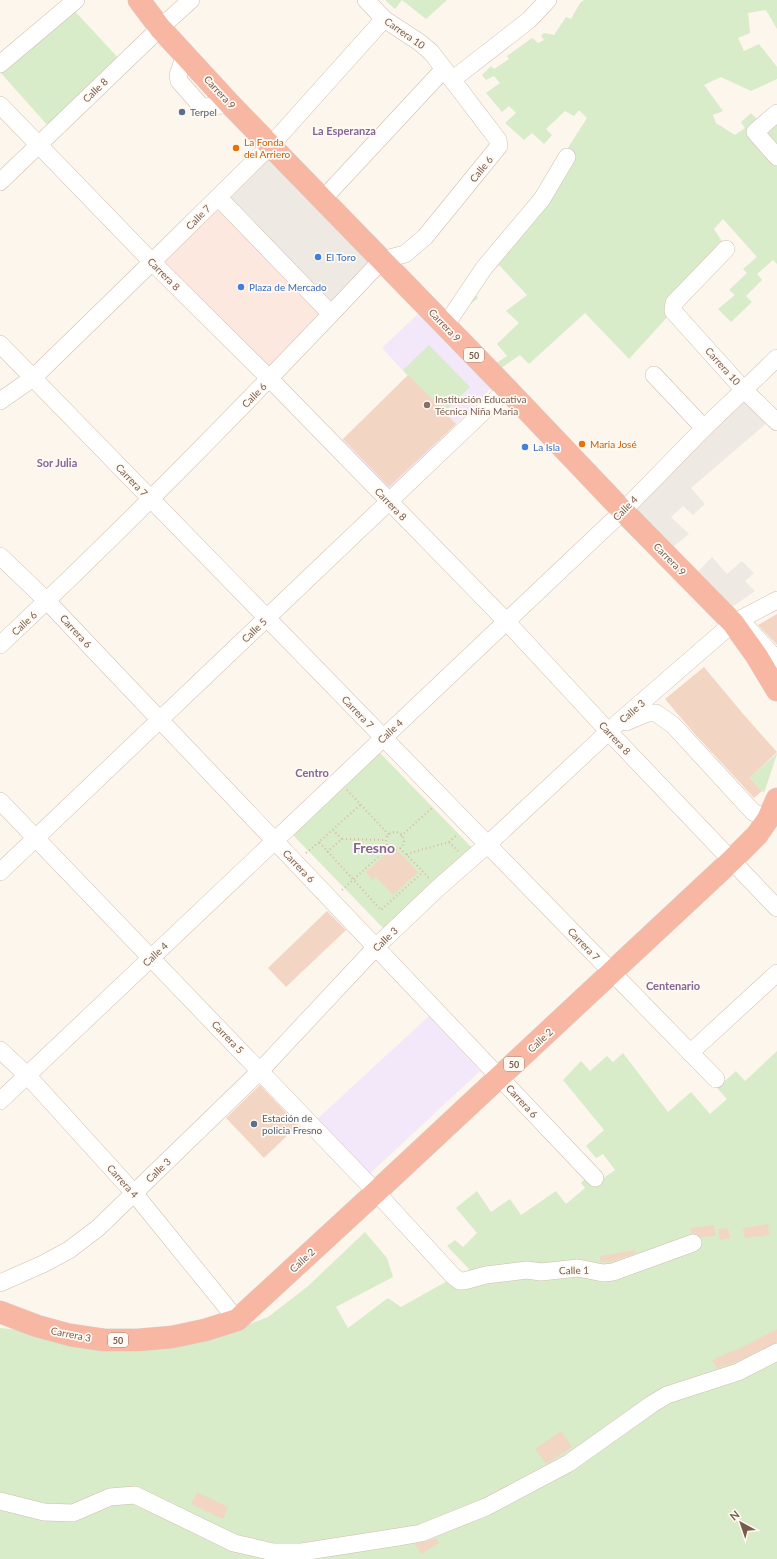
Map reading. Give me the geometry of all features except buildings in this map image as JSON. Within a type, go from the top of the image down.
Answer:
[{"type":"highway","name":"Carrera 9","points":[[139,0],[162,31],[230,104],[507,389],[623,511],[736,621],[777,690]]},
{"type":"highway","name":"Calle 2","points":[[238,1320],[732,860],[773,817],[777,799]]},
{"type":"highway","name":"Carrera 3","points":[[0,1312],[37,1326],[70,1335],[104,1340],[138,1340],[172,1337],[205,1330],[238,1320]]},
{"type":"street","points":[[0,64],[76,0]]},
{"type":"street","name":"Calle 8","points":[[0,182],[41,148],[162,31],[191,0]]},
{"type":"street","name":"Calle 8","points":[[162,31],[203,0]]},
{"type":"street","name":"Carrera 10","points":[[366,0],[384,19],[419,42],[431,52],[499,142]]},
{"type":"street","points":[[323,199],[448,75],[529,20],[548,0]]},
{"type":"street","name":"Calle 7","points":[[0,401],[32,378],[271,145],[384,19]]},
{"type":"street","name":"Carrera 8","points":[[0,105],[152,262],[270,379],[506,622],[614,726],[732,860],[777,908]]},
{"type":"street","points":[[777,113],[755,132],[777,157]]},
{"type":"street","name":"Calle 6","points":[[0,645],[151,500],[270,379],[382,260],[405,254],[425,237],[499,146],[499,142]]},
{"type":"street","points":[[445,326],[484,268],[542,199],[567,156]]},
{"type":"street","points":[[218,197],[331,314]]},
{"type":"street","name":"Carrera 10","points":[[726,249],[674,304],[673,311],[744,390],[777,422]]},
{"type":"street","name":"Carrera 7","points":[[0,344],[611,973],[716,1079]]},
{"type":"street","name":"Calle 4","points":[[0,1101],[623,511],[704,428],[777,358]]},
{"type":"street","points":[[654,374],[704,428]]},
{"type":"street","name":"Calle 5","points":[[0,872],[507,389]]},
{"type":"street","name":"Carrera 6","points":[[0,556],[47,601],[595,1178]]},
{"type":"street","name":"Calle 3","points":[[0,1283],[43,1264],[69,1250],[98,1228],[260,1071],[376,947],[438,888],[487,845],[614,726],[736,621],[777,600]]},
{"type":"street","points":[[736,621],[777,660]]},
{"type":"street","points":[[614,726],[648,713],[656,713],[673,725],[753,812],[773,817]]},
{"type":"street","name":"Carrera 5","points":[[0,801],[376,1192],[453,1276]]},
{"type":"street","points":[[690,1053],[777,973]]},
{"type":"street","name":"Carrera 4","points":[[0,1050],[27,1075],[134,1193],[238,1320]]},
{"type":"street","name":"Calle 1","points":[[453,1276],[460,1281],[464,1281],[486,1275],[526,1270],[541,1272],[578,1268],[613,1272],[693,1243]]},
{"type":"street","points":[[0,1501],[44,1512],[73,1513],[110,1497],[135,1495],[234,1543],[273,1552],[302,1552],[421,1533],[486,1506],[569,1463],[666,1395],[738,1372],[777,1352]]},
{"type":"path","points":[[339,780],[360,805],[389,835]]},
{"type":"path","points":[[402,836],[442,799]]},
{"type":"path","points":[[360,805],[319,842],[380,910],[423,872]]},
{"type":"path","points":[[334,830],[342,839]]},
{"type":"path","points":[[395,832],[402,836],[404,842],[400,848],[394,850],[388,848],[386,840],[389,835],[395,832]]},
{"type":"path","points":[[327,852],[342,839],[386,840]]},
{"type":"path","points":[[407,855],[449,842]]},
{"type":"path","points":[[331,900],[388,848]]},
{"type":"path","points":[[400,848],[438,888]]},
{"type":"shaded area","points":[[269,158],[372,266],[323,312],[221,204]]},
{"type":"shaded area","name":"Plaza de Mercado","points":[[221,204],[323,312],[268,367],[157,263]]},
{"type":"shaded area","name":"Institución Educativa Técnica Niña Maria","points":[[423,309],[494,385],[387,495],[339,443],[408,376],[382,348]]},
{"type":"shaded area","points":[[742,395],[767,423],[691,488],[705,504],[693,515],[683,506],[671,517],[689,534],[668,551],[630,511]]},
{"type":"shaded area","points":[[712,557],[727,574],[742,561],[754,573],[745,581],[755,591],[732,607],[693,577]]},
{"type":"shaded area","points":[[429,1016],[480,1071],[364,1179],[313,1123]]},
{"type":"green space","points":[[385,0],[402,0],[395,9]]},
{"type":"green space","points":[[402,0],[447,0],[426,19]]},
{"type":"green space","points":[[584,0],[777,0],[777,29],[766,10],[748,13],[750,33],[738,38],[744,51],[759,44],[777,67],[777,79],[751,91],[721,77],[704,85],[723,111],[713,115],[716,123],[735,135],[745,128],[741,122],[751,113],[757,119],[777,105],[777,264],[773,260],[757,274],[762,280],[746,296],[752,302],[731,322],[718,309],[735,295],[729,290],[747,273],[743,269],[757,257],[723,219],[714,229],[725,246],[671,313],[629,359],[585,313],[529,364],[520,355],[497,371],[492,366],[507,356],[497,344],[519,323],[506,311],[527,295],[499,265],[473,291],[478,298],[462,311],[464,314],[453,327],[477,267],[555,168],[587,118],[579,110],[574,116],[565,111],[546,129],[552,135],[544,144],[532,133],[524,140],[505,123],[516,113],[509,106],[502,112],[486,93],[500,83],[494,76],[486,80],[482,75],[491,66],[494,69],[509,59],[507,56],[532,38],[538,43],[544,40],[541,36],[544,33],[554,35],[566,17],[571,19],[580,3]]},
{"type":"green space","points":[[71,7],[121,61],[49,127],[0,72]]},
{"type":"green space","points":[[429,345],[470,387],[444,413],[403,370]]},
{"type":"green space","points":[[379,752],[475,851],[386,931],[292,834]]},
{"type":"green space","points":[[777,754],[764,793],[750,778]]},
{"type":"green space","points":[[777,1051],[777,1559],[0,1559],[0,1328],[136,1341],[202,1342],[268,1317],[307,1287],[365,1232],[387,1258],[393,1277],[336,1307],[348,1328],[388,1298],[401,1307],[449,1280],[459,1279],[469,1269],[447,1246],[455,1240],[463,1247],[477,1233],[456,1208],[477,1191],[491,1212],[510,1199],[521,1215],[556,1191],[566,1204],[585,1188],[581,1183],[585,1179],[592,1186],[615,1170],[603,1154],[596,1158],[586,1146],[604,1130],[563,1080],[581,1061],[590,1071],[607,1056],[613,1062],[623,1053],[668,1112],[691,1092],[710,1114],[727,1099],[717,1088],[736,1071],[745,1081]]},
{"type":"place","name":"Terpel","points":[[182,112]]},
{"type":"place","name":"La Fonda del Arriero","points":[[236,148]]},
{"type":"place","name":"El Toro","points":[[318,257]]},
{"type":"place","name":"Plaza de Mercado","points":[[241,287]]},
{"type":"place","name":"Institución Educativa Técnica Niña Maria","points":[[427,405]]},
{"type":"place","name":"Maria José","points":[[582,444]]},
{"type":"place","name":"La Isla","points":[[525,447]]},
{"type":"place","name":"Estación de policia Fresno","points":[[254,1124]]},
{"type":"district","name":"La Esperanza","points":[[344,130]]},
{"type":"district","name":"Sor Julia","points":[[57,462]]},
{"type":"district","name":"Centro","points":[[312,772]]},
{"type":"district","name":"Fresno","points":[[374,847]]},
{"type":"district","name":"Centenario","points":[[673,985]]}]
